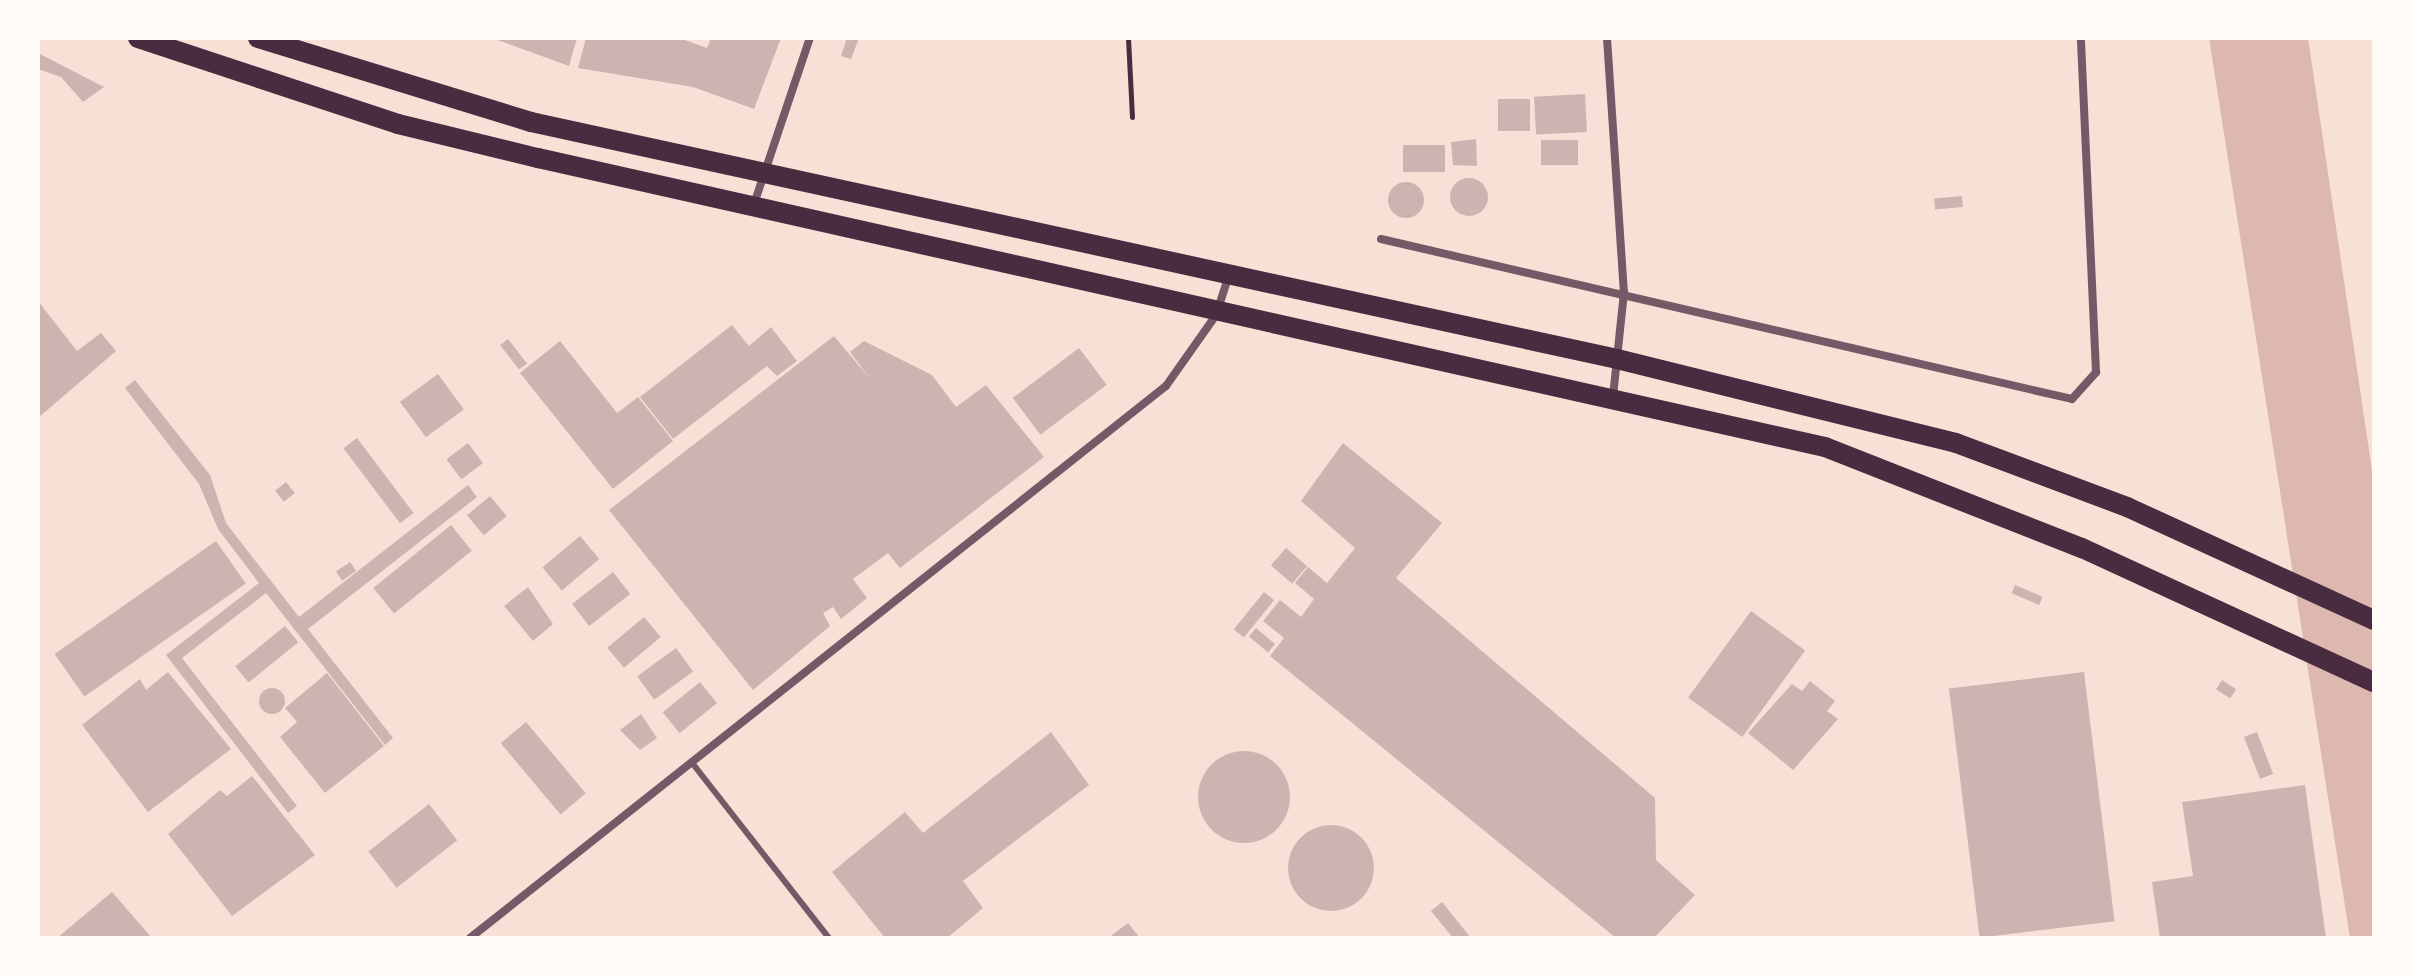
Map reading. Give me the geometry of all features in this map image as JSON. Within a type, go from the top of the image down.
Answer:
[{"type":"main road","points":[[138,38],[398,124],[1216,315],[1613,396],[1825,447],[2274,631],[2374,682]]},
{"type":"main road","points":[[258,38],[531,122],[1228,277],[1617,359],[1956,443],[2277,572],[2374,620]]},
{"type":"street","points":[[753,208],[762,171],[810,38]]},
{"type":"street","points":[[1607,38],[1624,292],[1613,396]]},
{"type":"street","points":[[1381,239],[1624,292],[2072,399],[2096,372],[2081,38]]},
{"type":"street","points":[[470,938],[1166,386],[1216,315],[1228,277]]},
{"type":"lane","points":[[693,764],[829,938]]},
{"type":"path","points":[[1128,38],[1132,117]]},
{"type":"shaded area","points":[[2209,38],[2308,38],[2374,484],[2374,938],[2350,938]]},
{"type":"building","points":[[492,38],[577,38],[569,66]]},
{"type":"building","points":[[586,38],[679,38],[707,48],[711,38],[781,38],[754,109],[693,87],[578,68]]},
{"type":"building","points":[[847,38],[859,38],[851,59],[841,56]]},
{"type":"building","points":[[38,53],[104,87],[83,102],[61,77],[38,69]]},
{"type":"building","points":[[1585,94],[1587,132],[1536,135],[1534,97]]},
{"type":"building","points":[[1498,99],[1530,99],[1530,131],[1498,131]]},
{"type":"building","points":[[1476,139],[1477,166],[1453,165],[1451,142]]},
{"type":"building","points":[[1541,140],[1578,140],[1578,165],[1541,165]]},
{"type":"building","points":[[1403,145],[1445,145],[1445,172],[1403,172]]},
{"type":"building","points":[[1469,178],[1482,184],[1488,197],[1482,210],[1469,216],[1456,210],[1450,197],[1456,184]]},
{"type":"building","points":[[1406,182],[1419,187],[1424,200],[1419,213],[1406,218],[1393,213],[1388,200],[1393,187]]},
{"type":"building","points":[[1962,196],[1963,207],[1935,209],[1934,198]]},
{"type":"building","points":[[38,301],[77,351],[101,333],[116,351],[38,418]]},
{"type":"building","points":[[732,325],[749,346],[771,327],[797,361],[777,376],[767,366],[673,439],[640,397]]},
{"type":"building","points":[[834,336],[871,380],[850,352],[864,341],[932,375],[956,407],[986,385],[1044,457],[900,568],[888,553],[853,579],[867,598],[841,619],[833,607],[823,613],[830,626],[753,690],[609,510]]},
{"type":"building","points":[[508,339],[527,363],[519,370],[500,345]]},
{"type":"building","points":[[560,341],[617,413],[638,397],[673,441],[613,489],[520,373]]},
{"type":"building","points":[[1079,348],[1107,385],[1040,435],[1013,398]]},
{"type":"building","points":[[438,374],[464,410],[426,437],[400,402]]},
{"type":"building","points":[[135,380],[210,475],[226,523],[299,617],[468,485],[477,497],[308,629],[393,738],[385,745],[266,593],[182,658],[297,806],[288,813],[166,655],[259,583],[218,529],[199,484],[125,388]]},
{"type":"building","points":[[357,438],[414,513],[400,523],[343,448]]},
{"type":"building","points":[[468,443],[483,463],[461,479],[446,459]]},
{"type":"building","points":[[1343,443],[1442,523],[1396,578],[1655,798],[1656,860],[1695,895],[1654,938],[1616,938],[1270,656],[1284,638],[1263,621],[1280,600],[1301,617],[1314,599],[1295,583],[1308,567],[1327,583],[1355,548],[1301,501]]},
{"type":"building","points":[[286,482],[295,493],[284,502],[275,491]]},
{"type":"building","points":[[490,496],[507,516],[484,535],[467,515]]},
{"type":"building","points":[[451,525],[472,551],[394,614],[373,588]]},
{"type":"building","points":[[580,536],[599,559],[562,590],[542,567]]},
{"type":"building","points":[[216,541],[246,584],[84,697],[55,654]]},
{"type":"building","points":[[1286,548],[1307,566],[1292,584],[1271,565]]},
{"type":"building","points":[[350,562],[356,571],[342,581],[336,572]]},
{"type":"building","points":[[613,572],[630,594],[589,626],[572,604]]},
{"type":"building","points":[[2015,585],[2043,597],[2039,605],[2011,593]]},
{"type":"building","points":[[528,587],[553,624],[533,641],[504,606]]},
{"type":"building","points":[[1264,592],[1274,600],[1244,637],[1234,629]]},
{"type":"building","points":[[1751,611],[1805,650],[1742,737],[1688,698]]},
{"type":"building","points":[[644,617],[661,637],[624,668],[607,648]]},
{"type":"building","points":[[285,626],[298,642],[248,683],[235,666]]},
{"type":"building","points":[[1256,628],[1275,644],[1268,652],[1249,636]]},
{"type":"building","points":[[676,648],[693,671],[654,700],[637,676]]},
{"type":"building","points":[[168,672],[231,749],[148,812],[82,725],[140,679],[146,690]]},
{"type":"building","points":[[2084,672],[2115,921],[1980,938],[1949,689]]},
{"type":"building","points":[[327,673],[384,746],[325,793],[280,737],[297,722],[285,708]]},
{"type":"building","points":[[2222,680],[2236,689],[2230,698],[2216,689]]},
{"type":"building","points":[[1810,681],[1835,701],[1827,711],[1838,719],[1793,770],[1748,733],[1792,684],[1802,691]]},
{"type":"building","points":[[700,682],[717,703],[680,733],[663,712]]},
{"type":"building","points":[[272,688],[281,692],[285,701],[281,710],[272,714],[263,710],[259,701],[263,692]]},
{"type":"building","points":[[641,714],[657,738],[640,750],[620,730]]},
{"type":"building","points":[[526,722],[586,793],[560,814],[501,743]]},
{"type":"building","points":[[1051,732],[1089,785],[963,881],[983,908],[947,938],[885,938],[832,872],[905,812],[923,833]]},
{"type":"building","points":[[2257,732],[2273,774],[2260,779],[2244,737]]},
{"type":"building","points":[[1244,751],[1262,755],[1276,765],[1286,779],[1290,797],[1286,815],[1276,829],[1262,839],[1244,843],[1226,839],[1212,829],[1202,815],[1198,797],[1202,779],[1212,765],[1226,755]]},
{"type":"building","points":[[252,776],[315,855],[232,916],[168,834],[220,790],[227,796]]},
{"type":"building","points":[[2305,785],[2326,938],[2160,938],[2152,882],[2193,876],[2182,802]]},
{"type":"building","points":[[429,804],[457,840],[397,888],[368,851]]},
{"type":"building","points":[[1323,825],[1339,825],[1362,837],[1371,851],[1374,868],[1371,885],[1362,899],[1339,911],[1323,911],[1307,904],[1295,892],[1288,876],[1288,860],[1295,844],[1307,832]]},
{"type":"building","points":[[112,892],[152,938],[57,938]]},
{"type":"building","points":[[1442,902],[1471,938],[1453,938],[1431,911]]},
{"type":"building","points":[[1128,923],[1140,938],[1108,938]]}]
